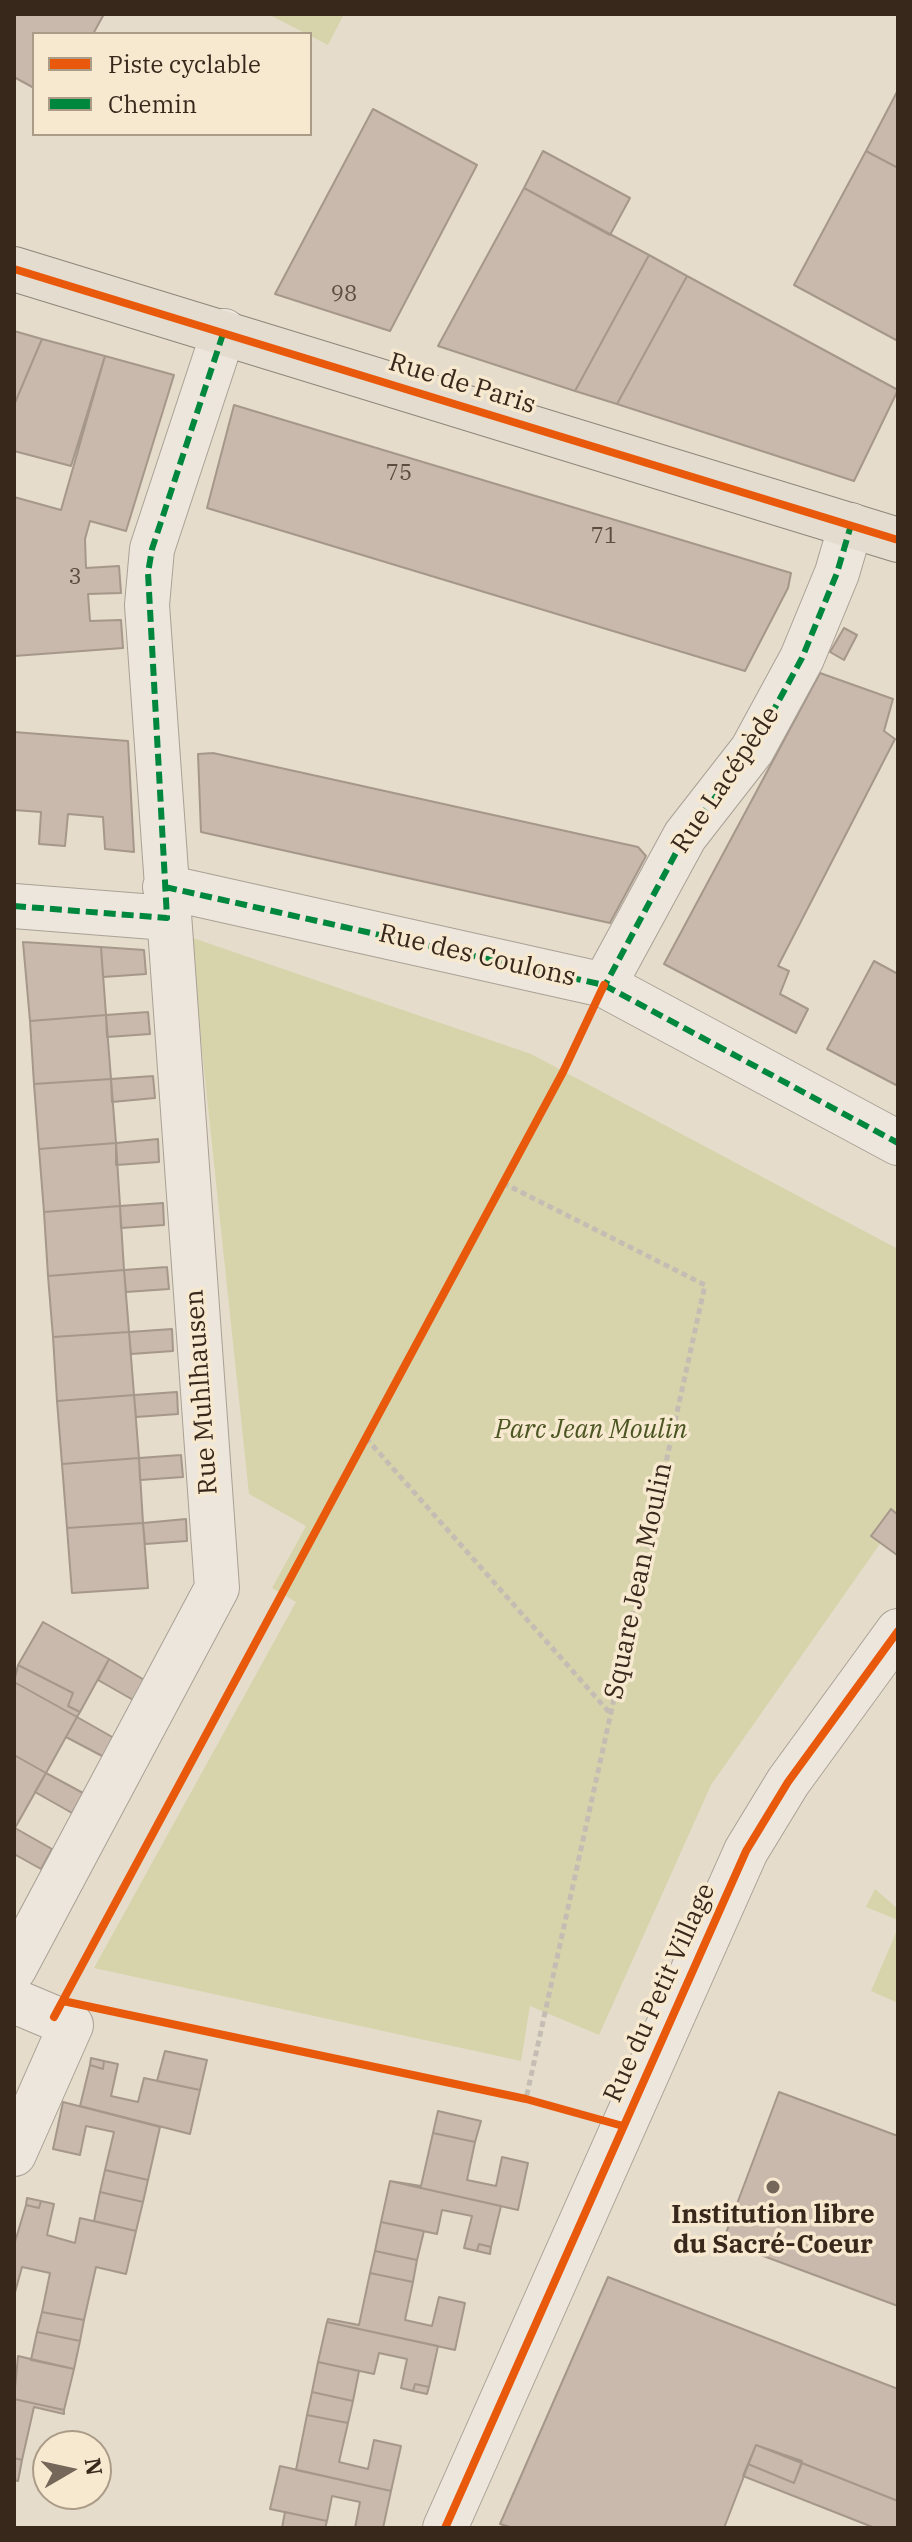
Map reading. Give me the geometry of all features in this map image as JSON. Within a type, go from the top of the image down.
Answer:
[{"type":"main road","name":"Rue de Paris","points":[[14,269],[898,540]]},
{"type":"street","name":"Rue Muhlhausen","points":[[14,1969],[217,1588],[166,902],[148,573],[152,549],[224,331]]},
{"type":"street","name":"Rue Lacépède","points":[[604,985],[685,836],[752,750],[802,658],[837,573],[851,525]]},
{"type":"street","points":[[14,906],[166,902]]},
{"type":"street","name":"Rue des Coulons","points":[[166,902],[604,985],[898,1143]]},
{"type":"street","name":"Rue du Petit Village","points":[[445,2528],[746,1851],[788,1782],[898,1631]]},
{"type":"street","points":[[14,2001],[71,2025],[14,2154]]},
{"type":"path","points":[[366,1438],[610,1713]]},
{"type":"green space","points":[[268,14],[344,14],[328,45],[312,37],[312,32],[303,32]]},
{"type":"green space","name":"Parc Jean Moulin","points":[[190,937],[531,1054],[898,1249],[898,1518],[711,1785],[599,2035],[530,2006],[521,2061],[94,1968],[296,1602],[272,1588],[306,1526],[249,1494]]},
{"type":"green space","points":[[875,1889],[898,1909],[898,1920],[866,1907]]},
{"type":"green space","points":[[898,1928],[898,2003],[871,1991]]},
{"type":"building","points":[[14,14],[104,14],[94,32],[32,32],[32,87],[14,77]]},
{"type":"building","points":[[898,90],[898,168],[866,151]]},
{"type":"building","points":[[373,109],[477,165],[390,331],[275,294]]},
{"type":"building","points":[[543,151],[630,198],[610,235],[524,188]]},
{"type":"building","points":[[866,151],[898,168],[898,341],[794,285]]},
{"type":"building","points":[[524,188],[649,255],[575,391],[438,346]]},
{"type":"building","points":[[649,255],[687,276],[617,404],[575,391]]},
{"type":"building","points":[[687,276],[898,390],[854,481],[617,404]]},
{"type":"building","points":[[14,331],[42,339],[14,405]]},
{"type":"building","points":[[42,339],[105,356],[71,466],[14,451],[14,405]]},
{"type":"building","points":[[105,356],[174,375],[126,531],[90,521],[85,539],[86,568],[119,566],[121,593],[88,594],[90,621],[121,620],[123,648],[14,656],[14,497],[61,510]]},
{"type":"building","points":[[234,405],[791,573],[788,588],[745,671],[207,508]]},
{"type":"building","points":[[844,628],[857,635],[844,660],[830,652]]},
{"type":"building","points":[[820,673],[893,699],[884,731],[895,739],[778,966],[789,971],[780,994],[808,1009],[796,1033],[664,964]]},
{"type":"building","points":[[14,732],[128,741],[134,852],[105,849],[103,817],[68,814],[65,846],[39,844],[41,812],[14,810]]},
{"type":"building","points":[[213,753],[638,847],[646,856],[610,923],[201,832],[198,754]]},
{"type":"building","points":[[23,942],[101,947],[106,1015],[30,1021]]},
{"type":"building","points":[[101,947],[144,950],[146,974],[103,977]]},
{"type":"building","points":[[874,961],[898,974],[898,1086],[827,1049]]},
{"type":"building","points":[[148,1012],[150,1034],[107,1037],[106,1015]]},
{"type":"building","points":[[106,1015],[111,1079],[34,1084],[30,1021]]},
{"type":"building","points":[[153,1076],[155,1098],[112,1102],[111,1079]]},
{"type":"building","points":[[111,1079],[116,1143],[39,1149],[34,1084]]},
{"type":"building","points":[[158,1139],[159,1162],[116,1165],[116,1143]]},
{"type":"building","points":[[116,1143],[120,1206],[44,1212],[39,1149]]},
{"type":"building","points":[[163,1203],[164,1225],[121,1228],[120,1206]]},
{"type":"building","points":[[120,1206],[124,1270],[48,1276],[44,1212]]},
{"type":"building","points":[[167,1267],[169,1289],[126,1292],[124,1270]]},
{"type":"building","points":[[124,1270],[129,1332],[53,1337],[48,1276]]},
{"type":"building","points":[[172,1329],[173,1351],[131,1354],[129,1332]]},
{"type":"building","points":[[129,1332],[134,1395],[57,1401],[53,1337]]},
{"type":"building","points":[[177,1392],[178,1414],[136,1417],[134,1395]]},
{"type":"building","points":[[134,1395],[139,1458],[62,1464],[57,1401]]},
{"type":"building","points":[[181,1455],[183,1477],[140,1480],[139,1458]]},
{"type":"building","points":[[139,1458],[143,1523],[67,1528],[62,1464]]},
{"type":"building","points":[[891,1509],[898,1515],[897,1555],[871,1536]]},
{"type":"building","points":[[186,1519],[187,1541],[145,1544],[143,1523]]},
{"type":"building","points":[[143,1523],[148,1588],[72,1593],[67,1528]]},
{"type":"building","points":[[43,1622],[109,1659],[80,1712],[68,1706],[73,1693],[18,1665]]},
{"type":"building","points":[[109,1659],[146,1681],[135,1701],[98,1680]]},
{"type":"building","points":[[18,1665],[73,1693],[68,1706],[80,1712],[77,1717],[14,1682]]},
{"type":"building","points":[[14,1682],[77,1717],[46,1773],[14,1755]]},
{"type":"building","points":[[77,1717],[114,1738],[104,1757],[66,1737]]},
{"type":"building","points":[[14,1755],[46,1773],[15,1828],[14,1828]]},
{"type":"building","points":[[46,1773],[83,1793],[72,1813],[35,1792]]},
{"type":"building","points":[[15,1828],[52,1849],[41,1869],[14,1854]]},
{"type":"building","points":[[165,2051],[207,2060],[200,2090],[157,2081]]},
{"type":"building","points":[[91,2058],[104,2061],[103,2069],[90,2065]]},
{"type":"building","points":[[104,2061],[118,2064],[111,2096],[138,2102],[144,2078],[200,2090],[190,2134],[80,2106],[90,2065],[103,2069]]},
{"type":"building","points":[[779,2092],[898,2136],[898,2306],[723,2241]]},
{"type":"building","points":[[63,2102],[160,2127],[148,2180],[105,2170],[114,2132],[86,2126],[80,2155],[53,2149]]},
{"type":"building","points":[[438,2111],[481,2121],[475,2142],[433,2133]]},
{"type":"building","points":[[433,2133],[475,2142],[467,2180],[496,2186],[502,2157],[528,2163],[518,2210],[390,2181],[421,2186]]},
{"type":"building","points":[[105,2170],[148,2180],[143,2202],[100,2192]]},
{"type":"building","points":[[390,2181],[501,2206],[491,2247],[479,2244],[477,2251],[464,2248],[472,2216],[442,2210],[437,2234],[381,2222]]},
{"type":"building","points":[[100,2192],[143,2202],[136,2231],[94,2221]]},
{"type":"building","points":[[27,2198],[41,2201],[39,2208],[26,2205]]},
{"type":"building","points":[[41,2201],[54,2204],[47,2235],[75,2243],[80,2218],[136,2231],[126,2274],[96,2267],[84,2320],[42,2312],[50,2273],[22,2267],[14,2296],[14,2245],[26,2205],[39,2208]]},
{"type":"building","points":[[381,2222],[424,2231],[417,2260],[375,2251]]},
{"type":"building","points":[[479,2244],[491,2247],[490,2254],[477,2251]]},
{"type":"building","points":[[375,2251],[417,2260],[413,2282],[370,2273]]},
{"type":"building","points":[[370,2273],[413,2282],[405,2320],[432,2326],[439,2297],[465,2303],[455,2350],[327,2322],[328,2319],[359,2325]]},
{"type":"building","points":[[608,2277],[898,2389],[898,2501],[756,2445],[724,2528],[513,2528],[500,2524]]},
{"type":"building","points":[[42,2312],[84,2320],[80,2341],[37,2332]]},
{"type":"building","points":[[327,2322],[438,2346],[429,2387],[415,2384],[413,2391],[401,2388],[407,2359],[379,2353],[374,2374],[318,2362]]},
{"type":"building","points":[[37,2332],[80,2341],[74,2369],[31,2360]]},
{"type":"building","points":[[18,2356],[74,2369],[64,2410],[14,2399]]},
{"type":"building","points":[[318,2362],[359,2371],[353,2401],[312,2392]]},
{"type":"building","points":[[415,2384],[429,2387],[427,2394],[413,2391]]},
{"type":"building","points":[[312,2392],[353,2401],[348,2423],[307,2415]]},
{"type":"building","points":[[14,2399],[64,2410],[64,2414],[34,2407],[22,2460],[14,2458]]},
{"type":"building","points":[[307,2415],[348,2423],[339,2462],[368,2469],[374,2440],[401,2446],[391,2491],[296,2470]]},
{"type":"building","points":[[756,2445],[802,2461],[794,2483],[748,2464]]},
{"type":"building","points":[[14,2458],[22,2460],[18,2481],[14,2480]]},
{"type":"building","points":[[802,2463],[898,2501],[898,2528],[875,2528],[743,2476],[748,2464],[794,2483]]},
{"type":"building","points":[[280,2466],[391,2491],[383,2528],[355,2528],[360,2502],[332,2496],[327,2521],[270,2509]]},
{"type":"building","points":[[285,2512],[327,2521],[325,2528],[282,2528]]},
{"type":"marked path","points":[[14,906],[167,918],[148,573],[152,549],[224,331]]},
{"type":"marked path","points":[[602,991],[685,836],[752,750],[802,658],[837,573],[851,525]]},
{"type":"marked path","points":[[165,887],[604,985],[898,1143]]},
{"type":"cycle path","points":[[14,269],[898,540]]},
{"type":"cycle path","points":[[54,2017],[563,1072],[604,985]]},
{"type":"cycle path","points":[[445,2528],[746,1851],[788,1782],[898,1631]]},
{"type":"cycle path","points":[[63,2001],[526,2099],[623,2126]]},
{"type":"place","name":"Institution libre du Sacré-Coeur","points":[[773,2187]]}]
